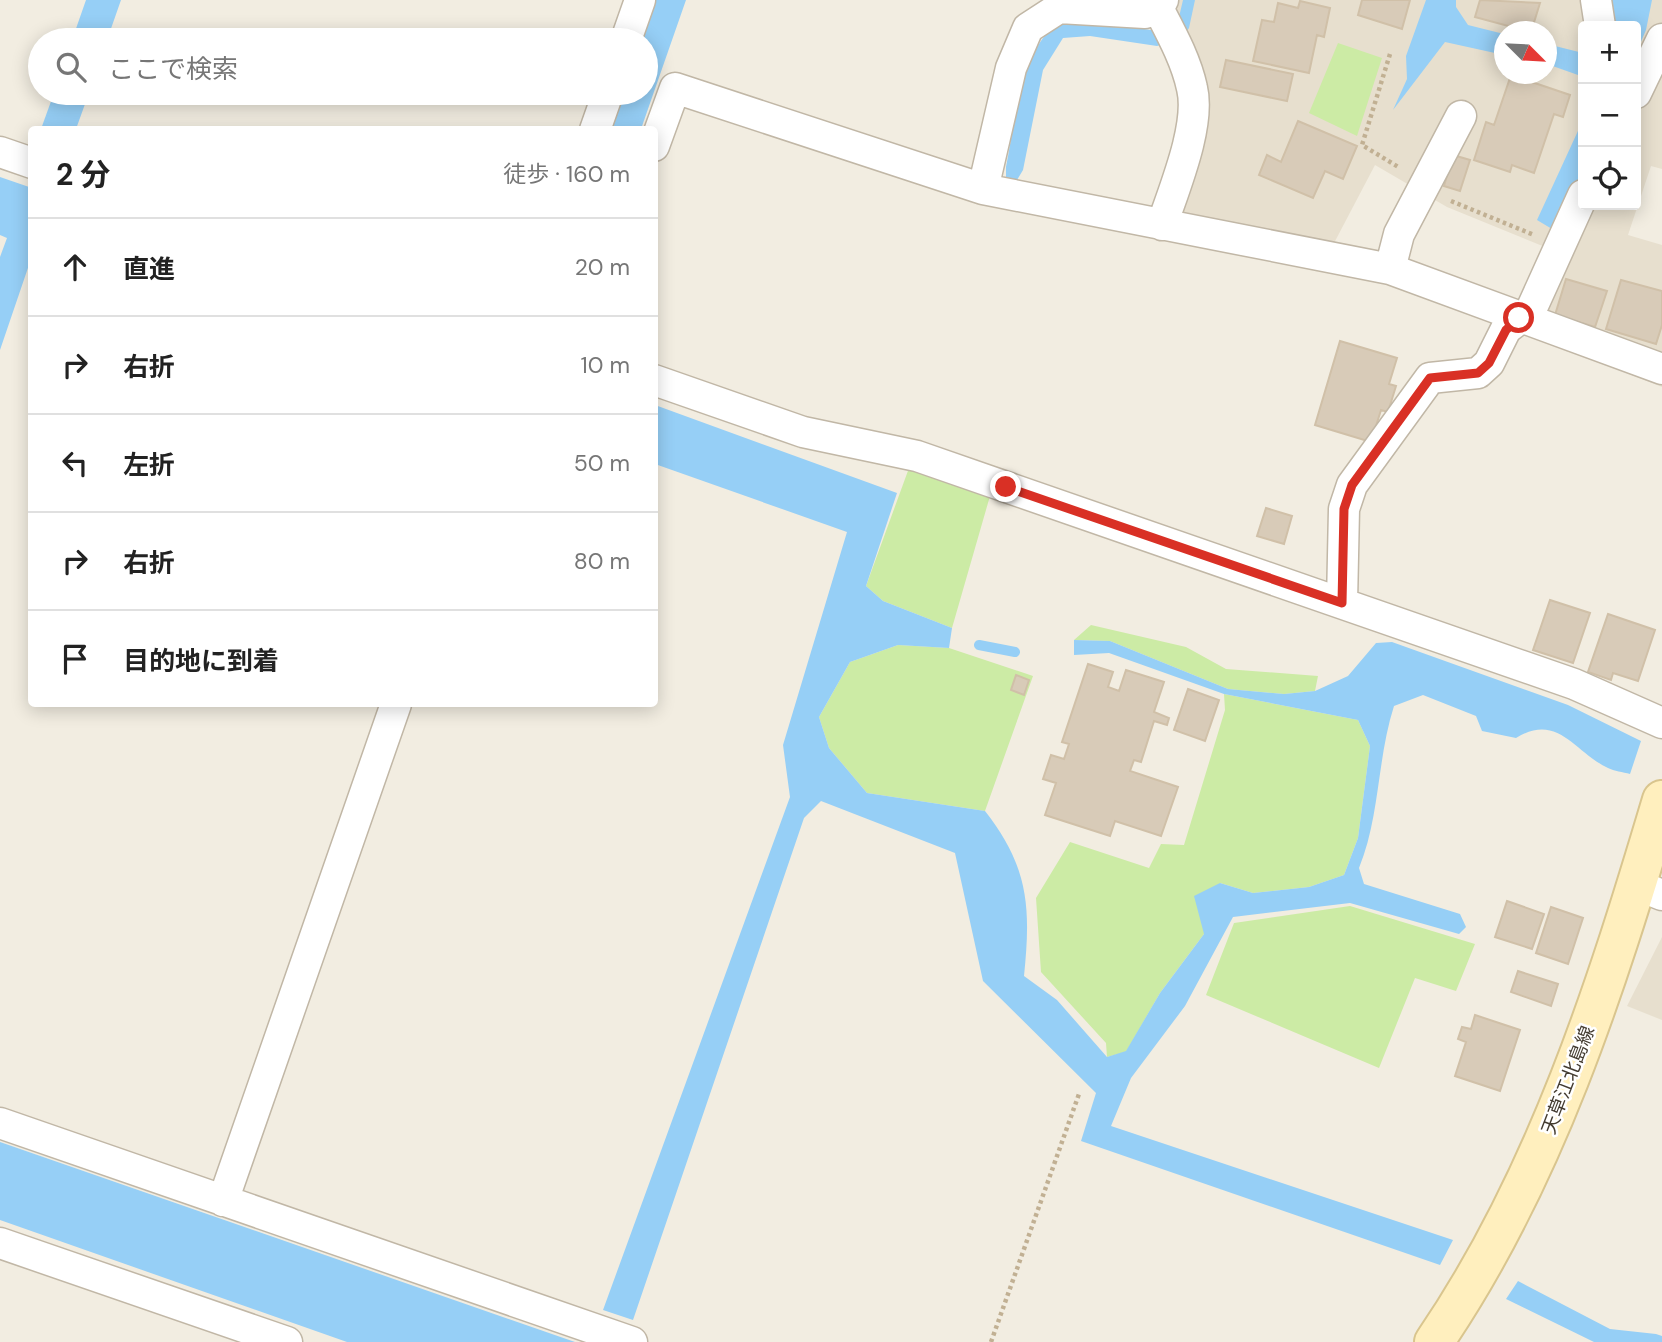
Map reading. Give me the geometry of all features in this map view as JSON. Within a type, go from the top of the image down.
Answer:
[{"type":"street","points":[[630,28],[640,0]]},
{"type":"street","points":[[1595,0],[1599,21]]},
{"type":"street","points":[[983,189],[1011,68],[1028,28],[1059,8],[1145,13],[1166,20],[1193,90],[1190,139],[1162,225]]},
{"type":"street","points":[[1640,84],[1662,39]]},
{"type":"street","points":[[658,135],[675,88],[983,189],[1390,269],[1662,369]]},
{"type":"street","points":[[596,126],[604,105]]},
{"type":"street","points":[[1390,269],[1399,234],[1461,116]]},
{"type":"street","points":[[0,152],[28,162]]},
{"type":"street","points":[[1342,603],[1344,509],[1352,485],[1430,378],[1478,373],[1489,363],[1506,330],[1531,310],[1578,206]]},
{"type":"street","points":[[658,381],[803,432],[917,456],[1574,684],[1662,723]]},
{"type":"street","points":[[223,1201],[395,707]]},
{"type":"street","name":"天草江北島線","points":[[1434,1342],[1467,1294],[1525,1185],[1563,1097],[1649,890],[1662,800]]},
{"type":"street","points":[[0,1123],[632,1342]]},
{"type":"street","points":[[0,1243],[287,1342]]},
{"type":"path","points":[[991,1342],[1079,1094]]},
{"type":"shaded area","points":[[1144,0],[1662,0],[1662,169],[1651,166],[1641,196],[1641,21],[1578,21],[1578,210],[1636,210],[1628,235],[1662,245],[1662,387],[1519,330],[1517,302],[1545,247],[1447,207],[1375,165],[1333,245],[1157,209],[1183,112],[1169,55]]},
{"type":"shaded area","points":[[1662,937],[1662,1020],[1627,1006]]},
{"type":"green space","points":[[1338,43],[1382,58],[1357,136],[1309,113]]},
{"type":"green space","points":[[909,468],[990,496],[952,628],[883,601],[866,586]]},
{"type":"green space","points":[[1091,625],[1186,647],[1226,669],[1318,676],[1315,691],[1284,694],[1228,689],[1110,641],[1074,640]]},
{"type":"green space","points":[[898,645],[949,648],[1033,676],[985,811],[867,793],[829,748],[819,717],[850,662]]},
{"type":"green space","points":[[1224,694],[1358,720],[1370,746],[1358,838],[1344,875],[1309,887],[1253,893],[1220,883],[1204,934],[1160,993],[1126,1052],[1107,1057],[1106,1043],[1041,972],[1036,898],[1070,842],[1149,868],[1161,844],[1184,845],[1225,710]]},
{"type":"green space","points":[[1350,906],[1475,944],[1456,991],[1415,978],[1379,1068],[1206,995],[1234,923]]},
{"type":"water","points":[[86,0],[121,0],[111,28],[76,28]]},
{"type":"water","points":[[655,0],[686,0],[658,80],[658,28],[645,28]]},
{"type":"water","points":[[1183,0],[1195,0],[1189,28],[1181,39],[1157,46],[1090,36],[1063,38],[1043,70],[1023,170],[1017,180],[1006,177],[1023,83],[1040,42],[1053,28],[1068,20],[1080,19],[1169,30],[1179,17]]},
{"type":"water","points":[[1426,0],[1456,0],[1456,7],[1468,25],[1494,32],[1494,53],[1445,42],[1393,110],[1407,79],[1406,56]]},
{"type":"water","points":[[1607,0],[1652,0],[1641,42],[1641,21],[1610,21]]},
{"type":"water","points":[[1557,46],[1578,52],[1578,75],[1557,68]]},
{"type":"water","points":[[50,105],[85,105],[77,126],[42,126]]},
{"type":"water","points":[[619,105],[649,105],[642,126],[611,126]]},
{"type":"water","points":[[1578,131],[1578,187],[1557,232],[1537,220]]},
{"type":"water","points":[[0,177],[28,187],[28,268],[0,350],[0,257],[7,238],[0,235]]},
{"type":"water","points":[[658,406],[897,493],[866,586],[883,601],[952,628],[949,648],[898,645],[850,662],[819,717],[829,748],[867,793],[985,811],[1011,851],[1024,889],[1027,929],[1024,976],[1057,1000],[1107,1057],[1126,1051],[1160,993],[1204,934],[1194,896],[1220,883],[1253,893],[1309,887],[1344,875],[1358,838],[1370,746],[1358,720],[1224,694],[1109,653],[1074,655],[1074,640],[1110,641],[1228,689],[1284,694],[1315,691],[1348,676],[1376,643],[1392,642],[1568,705],[1641,741],[1630,774],[1608,768],[1555,732],[1543,729],[1516,738],[1482,731],[1476,716],[1423,695],[1394,706],[1384,747],[1371,829],[1359,868],[1364,884],[1460,914],[1466,927],[1459,934],[1350,903],[1233,917],[1185,1006],[1131,1078],[1111,1126],[1453,1240],[1440,1265],[1081,1141],[1096,1093],[983,981],[955,853],[821,801],[804,818],[633,1320],[603,1310],[790,797],[783,745],[847,532],[658,465]]},
{"type":"water","points":[[0,1142],[575,1342],[347,1342],[0,1220]]},
{"type":"water","points":[[1518,1281],[1610,1329],[1656,1334],[1662,1336],[1662,1342],[1594,1342],[1506,1299]]},
{"type":"building","points":[[1362,0],[1410,0],[1402,29],[1358,15]]},
{"type":"building","points":[[1480,0],[1540,3],[1534,21],[1494,22],[1475,17]]},
{"type":"building","points":[[1300,1],[1330,8],[1324,37],[1317,35],[1309,73],[1253,61],[1262,20],[1274,22],[1278,3],[1298,8]]},
{"type":"building","points":[[1226,60],[1293,74],[1287,101],[1220,87]]},
{"type":"building","points":[[1508,84],[1538,84],[1570,95],[1563,117],[1554,114],[1534,173],[1512,165],[1510,172],[1474,160],[1486,122],[1494,125]]},
{"type":"building","points":[[1298,121],[1357,146],[1343,179],[1325,171],[1313,198],[1259,175],[1267,155],[1281,162]]},
{"type":"building","points":[[1453,155],[1470,160],[1460,191],[1444,186]]},
{"type":"building","points":[[1566,279],[1607,291],[1595,327],[1555,315]]},
{"type":"building","points":[[1621,280],[1662,291],[1662,325],[1656,344],[1606,329]]},
{"type":"building","points":[[1340,341],[1397,358],[1389,384],[1396,386],[1388,412],[1381,410],[1371,442],[1315,425]]},
{"type":"building","points":[[1266,508],[1292,516],[1284,544],[1257,536]]},
{"type":"building","points":[[1550,600],[1590,613],[1573,663],[1533,650]]},
{"type":"building","points":[[1608,614],[1655,630],[1638,681],[1613,673],[1611,680],[1588,672]]},
{"type":"building","points":[[1088,664],[1113,672],[1108,687],[1119,691],[1126,670],[1164,682],[1154,712],[1169,718],[1167,725],[1154,721],[1141,762],[1134,760],[1130,771],[1178,787],[1161,836],[1115,821],[1110,836],[1045,815],[1056,783],[1043,779],[1051,755],[1064,759],[1069,744],[1062,742]]},
{"type":"building","points":[[1016,675],[1029,680],[1024,695],[1011,690]]},
{"type":"building","points":[[1188,689],[1219,700],[1205,741],[1174,730]]},
{"type":"building","points":[[1507,901],[1544,914],[1532,949],[1495,937]]},
{"type":"building","points":[[1551,907],[1583,918],[1568,964],[1536,953]]},
{"type":"building","points":[[1518,971],[1558,984],[1551,1006],[1511,992]]},
{"type":"building","points":[[1475,1015],[1520,1030],[1500,1091],[1455,1076],[1466,1042],[1458,1039],[1462,1027],[1471,1029]]},
{"type":"waterway","points":[[979,645],[1015,652]]},
{"type":"route","points":[[1006,487],[1342,603],[1344,509],[1352,485],[1430,378],[1478,373],[1489,363],[1506,330],[1519,318]]}]
